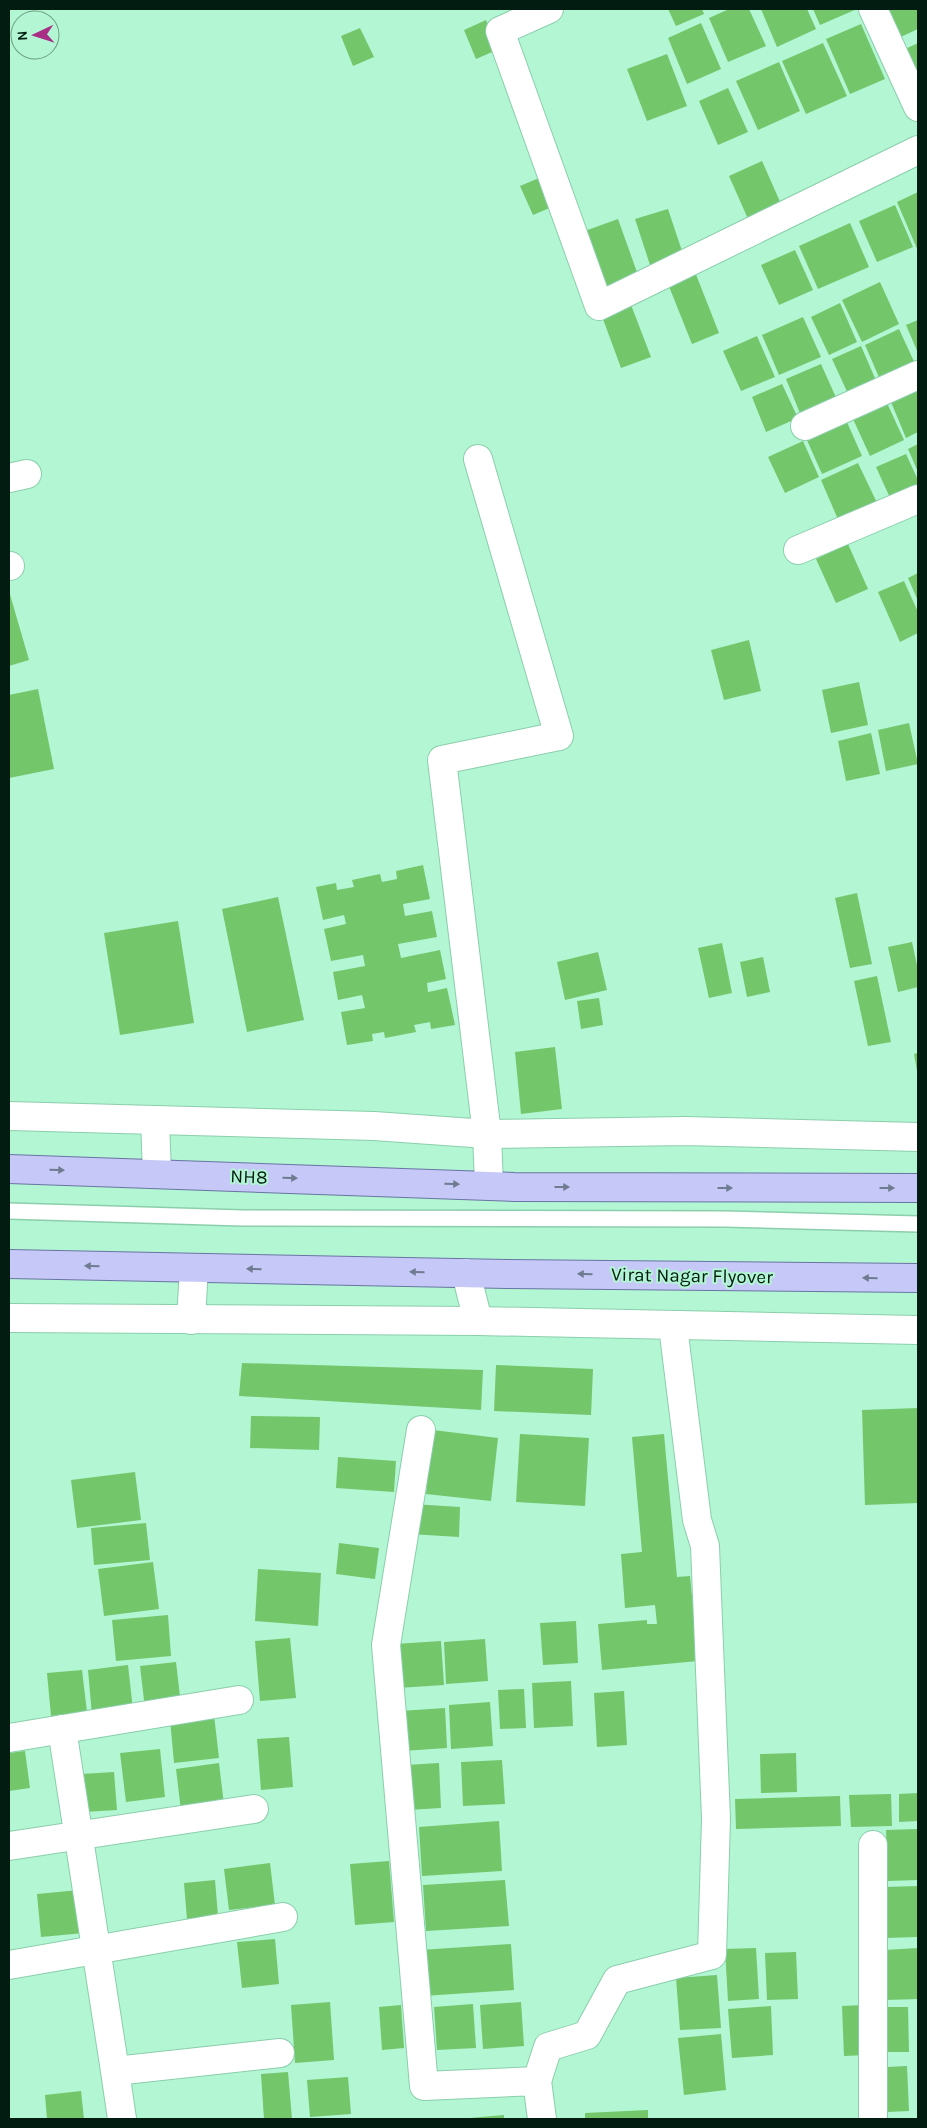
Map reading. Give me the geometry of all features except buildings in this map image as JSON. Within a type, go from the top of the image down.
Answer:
[{"type":"main road","name":"NH8","points":[[9,1168],[501,1186]]},
{"type":"main road","points":[[501,1186],[918,1188]]},
{"type":"main road","points":[[9,1264],[466,1272]]},
{"type":"main road","name":"Virat Nagar Flyover","points":[[466,1272],[918,1278]]},
{"type":"street","points":[[549,9],[500,31],[599,306],[918,150]]},
{"type":"street","points":[[873,9],[918,107]]},
{"type":"street","points":[[804,426],[918,376]]},
{"type":"street","points":[[478,459],[559,736],[442,760],[487,1134],[501,1186]]},
{"type":"street","points":[[798,550],[918,499]]},
{"type":"street","points":[[9,1116],[374,1126],[487,1134],[685,1131],[918,1137]]},
{"type":"street","points":[[155,1120],[157,1174]]},
{"type":"street","points":[[191,1320],[194,1268]]},
{"type":"street","points":[[466,1272],[478,1321]]},
{"type":"street","points":[[9,1318],[478,1321],[918,1330]]},
{"type":"street","points":[[542,2119],[537,2081],[548,2047],[587,2035],[617,1980],[712,1955],[716,1819],[705,1546],[697,1520],[673,1326]]},
{"type":"street","points":[[421,1430],[386,1645],[424,2086],[537,2081]]},
{"type":"street","points":[[9,1738],[239,1700]]},
{"type":"street","points":[[62,1729],[98,1950],[122,2119]]},
{"type":"street","points":[[9,1846],[254,1809]]},
{"type":"street","points":[[873,1845],[873,2119]]},
{"type":"street","points":[[9,1965],[283,1917]]},
{"type":"street","points":[[115,2071],[280,2053]]},
{"type":"lane","points":[[9,1211],[243,1218],[725,1219],[918,1224]]}]
